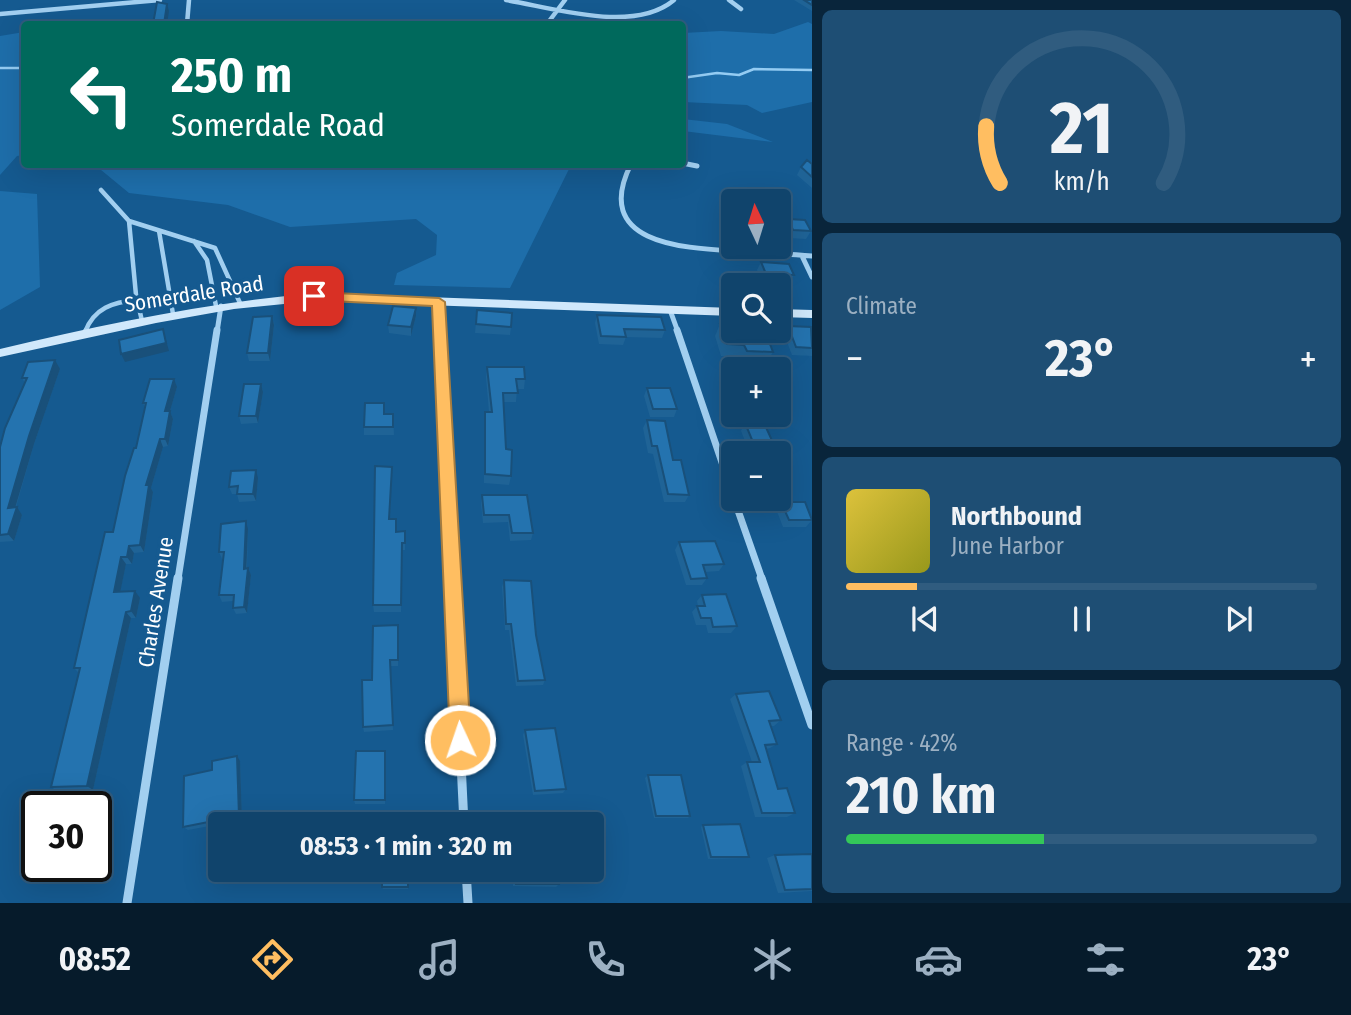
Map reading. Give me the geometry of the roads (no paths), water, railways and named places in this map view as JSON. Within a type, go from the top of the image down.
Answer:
[{"type":"main road","name":"Somerdale Road","points":[[0,353],[173,314],[240,303],[314,296],[721,312]]},
{"type":"main road","points":[[791,313],[812,314]]},
{"type":"street","points":[[0,14],[160,0]]},
{"type":"street","points":[[187,21],[189,0]]},
{"type":"street","points":[[506,0],[605,15],[642,16],[660,11],[674,0]]},
{"type":"street","points":[[549,21],[565,0]]},
{"type":"street","points":[[729,0],[741,9]]},
{"type":"street","points":[[686,164],[697,166]]},
{"type":"street","points":[[629,168],[620,203],[632,226],[661,244],[812,256]]},
{"type":"street","points":[[802,256],[812,277]]},
{"type":"street","points":[[439,302],[463,812]]},
{"type":"street","name":"Charles Avenue","points":[[127,903],[218,306]]},
{"type":"street","points":[[670,310],[721,459]]},
{"type":"street","points":[[739,511],[812,724]]},
{"type":"street","points":[[467,882],[468,903]]},
{"type":"lane","points":[[102,190],[129,221],[210,245],[220,254],[240,303]]},
{"type":"lane","points":[[129,221],[137,300],[142,321]]},
{"type":"lane","points":[[159,230],[173,314]]},
{"type":"lane","points":[[194,241],[207,260],[218,306]]},
{"type":"lane","points":[[85,333],[90,318],[99,309],[137,300]]},
{"type":"waterway","points":[[0,68],[21,68]]},
{"type":"waterway","points":[[686,77],[717,73],[739,75],[754,69],[812,70]]}]
